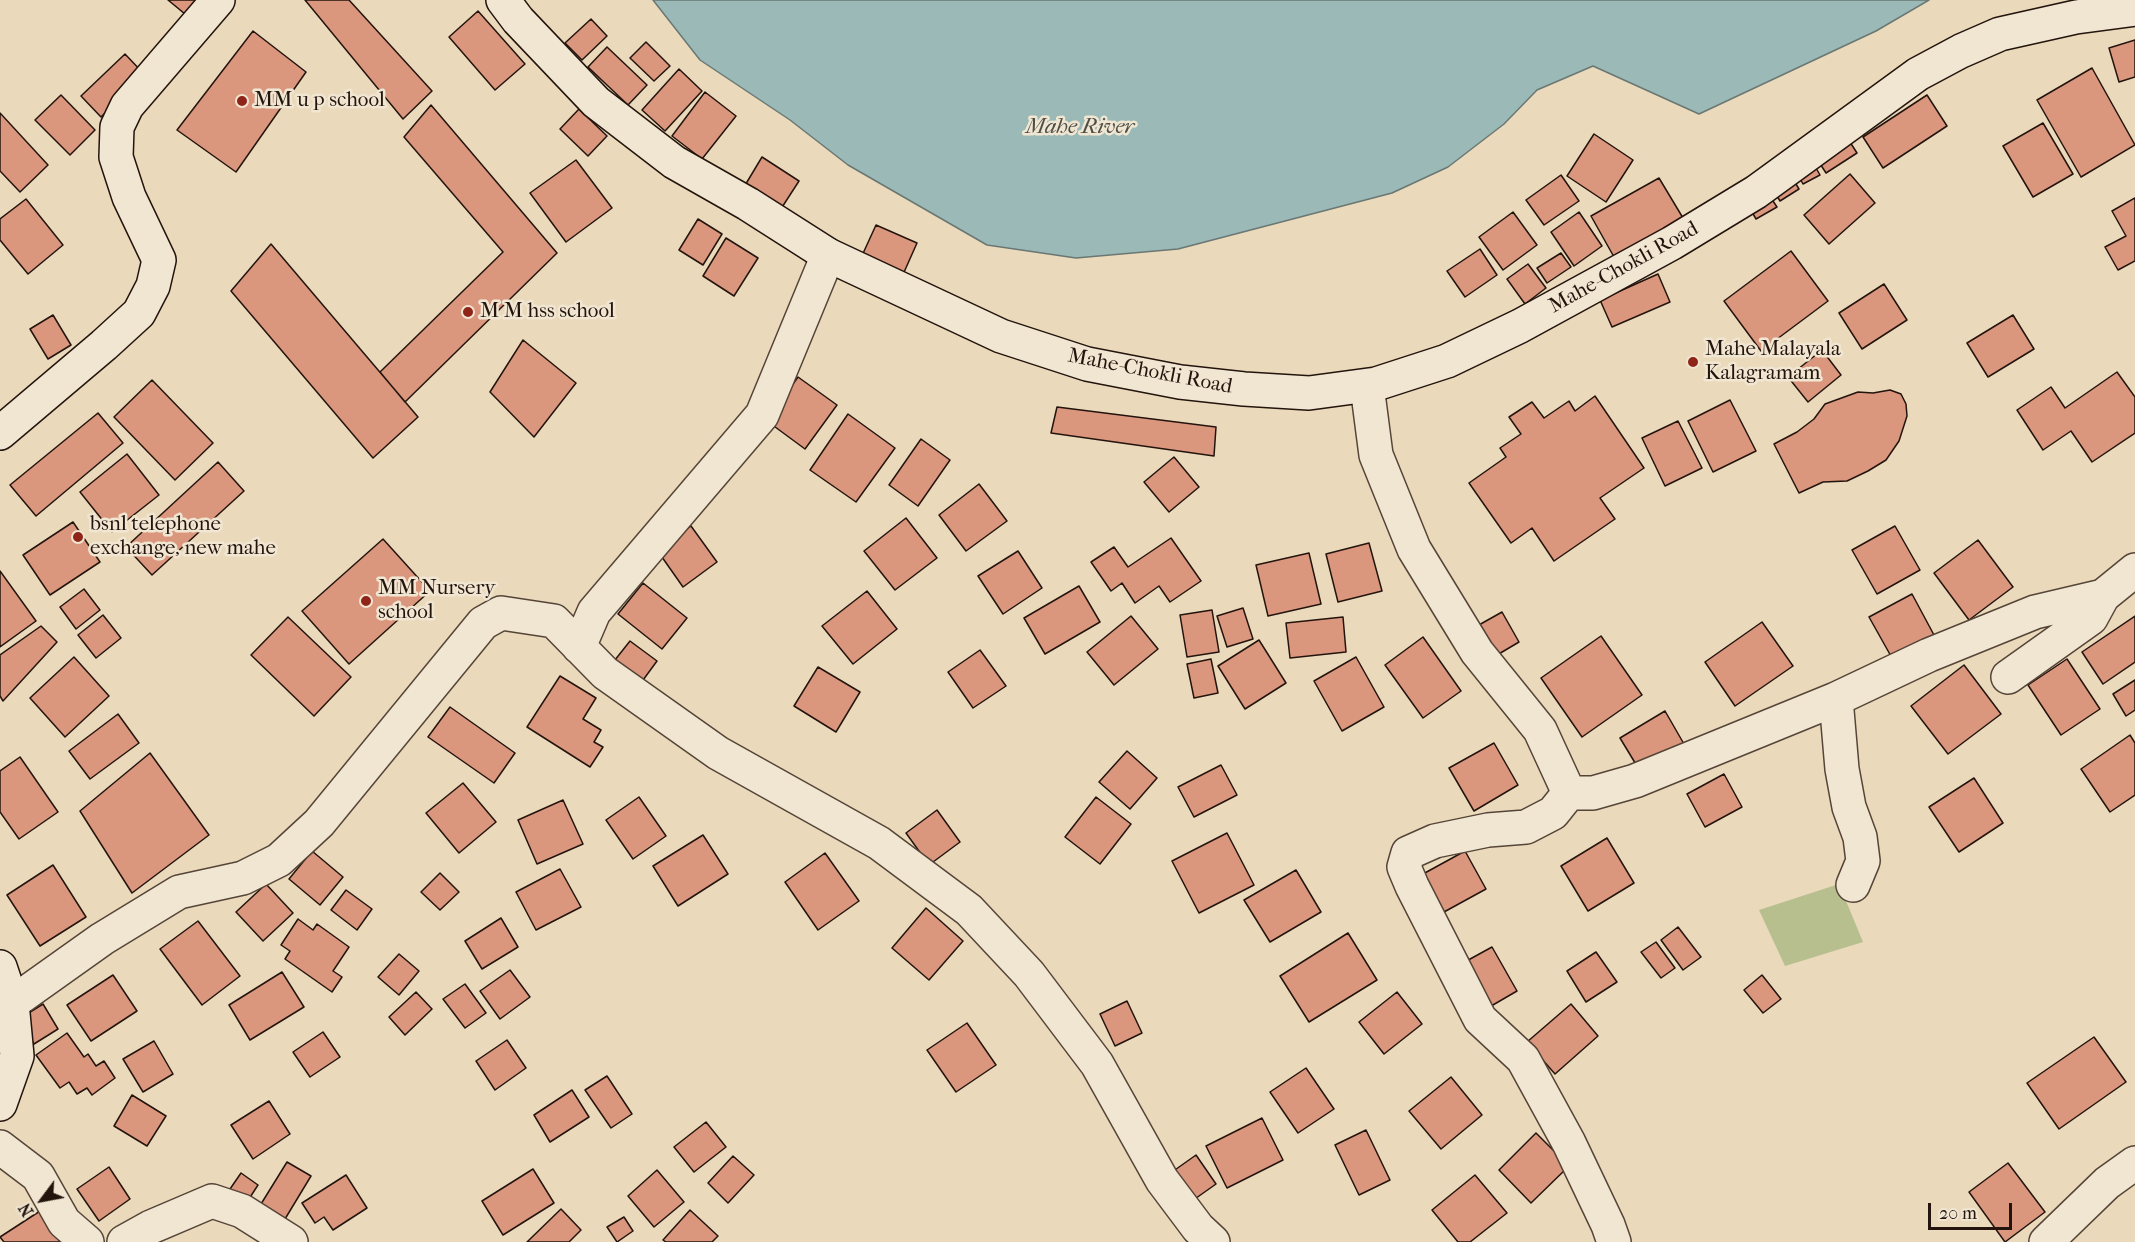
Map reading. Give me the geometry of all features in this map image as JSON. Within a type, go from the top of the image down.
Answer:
[{"type":"street","points":[[0,433],[139,313],[153,286],[159,260],[129,197],[116,157],[117,127],[127,106],[218,0]]},
{"type":"street","name":"Mahe-Chokli Road","points":[[503,0],[518,20],[596,102],[674,162],[748,204],[828,255],[1000,336],[1087,364],[1180,382],[1309,393],[1367,386],[1447,361],[1520,326],[1672,243],[1756,192],[1918,74],[1961,51],[2000,34],[2076,17],[2135,9]]},
{"type":"street","points":[[579,646],[594,612],[762,415],[828,255]]},
{"type":"street","points":[[1367,386],[1377,455],[1414,549],[1477,652],[1540,730],[1569,793]]},
{"type":"street","points":[[2008,676],[2091,618],[2103,596],[2135,570]]},
{"type":"street","points":[[1569,793],[1593,793],[1635,781],[1836,699],[1929,655],[2035,612],[2103,596]]},
{"type":"street","points":[[12,1003],[102,939],[179,892],[243,878],[279,860],[319,823],[483,623],[501,613],[554,621],[605,673],[717,753],[879,843],[969,910],[1029,975],[1097,1064],[1162,1180],[1198,1228],[1213,1242]]},
{"type":"street","points":[[1836,699],[1847,798],[1860,837],[1863,861],[1853,885]]},
{"type":"street","points":[[1569,793],[1553,813],[1526,827],[1488,830],[1435,841],[1408,853],[1404,867],[1480,1019],[1523,1059],[1569,1143],[1614,1242]]},
{"type":"street","points":[[0,967],[12,1003],[17,1056],[0,1104]]},
{"type":"street","points":[[0,1147],[38,1176],[64,1222],[87,1242]]},
{"type":"street","points":[[2046,1242],[2107,1184],[2135,1163]]},
{"type":"street","points":[[124,1242],[151,1227],[212,1201],[242,1211],[291,1242]]},
{"type":"green space","points":[[1839,884],[1863,942],[1785,966],[1759,910]]},
{"type":"water","name":"Mahe River","points":[[653,0],[1929,0],[1876,31],[1699,114],[1593,66],[1537,90],[1504,124],[1448,167],[1392,193],[1178,249],[1076,258],[987,245],[848,165],[790,120],[700,60]]},
{"type":"building","points":[[168,0],[206,0],[191,19]]},
{"type":"building","points":[[305,0],[349,0],[432,91],[403,119]]},
{"type":"building","points":[[478,11],[525,64],[495,90],[449,37]]},
{"type":"building","points":[[591,19],[607,36],[582,60],[565,43]]},
{"type":"building","name":"MM u p school","points":[[253,31],[306,72],[236,172],[177,130]]},
{"type":"building","points":[[2135,40],[2135,77],[2119,82],[2109,48]]},
{"type":"building","points":[[646,42],[670,66],[654,81],[630,58]]},
{"type":"building","points":[[607,47],[647,85],[628,105],[588,67]]},
{"type":"building","points":[[125,54],[144,74],[101,117],[81,96]]},
{"type":"building","points":[[2092,68],[2135,145],[2081,177],[2037,100]]},
{"type":"building","points":[[679,69],[702,91],[665,131],[642,110]]},
{"type":"building","points":[[705,92],[736,116],[702,159],[672,136]]},
{"type":"building","points":[[61,95],[95,130],[70,155],[35,120]]},
{"type":"building","points":[[1927,95],[1947,126],[1883,168],[1863,137]]},
{"type":"building","name":"M M hss school","points":[[431,105],[557,253],[405,402],[380,372],[503,252],[404,137]]},
{"type":"building","points":[[579,109],[607,136],[588,156],[560,129]]},
{"type":"building","points":[[0,113],[48,165],[20,192],[0,171]]},
{"type":"building","points":[[2043,123],[2073,174],[2033,197],[2003,146]]},
{"type":"building","points":[[1594,134],[1633,160],[1606,202],[1567,176]]},
{"type":"building","points":[[1848,139],[1857,153],[1826,173],[1817,159]]},
{"type":"building","points":[[762,157],[799,181],[777,215],[741,192]]},
{"type":"building","points":[[576,160],[612,208],[566,242],[530,193]]},
{"type":"building","points":[[1812,161],[1820,175],[1803,184],[1795,170]]},
{"type":"building","points":[[1790,174],[1799,189],[1780,201],[1771,186]]},
{"type":"building","points":[[1850,174],[1875,203],[1829,244],[1804,215]]},
{"type":"building","points":[[1561,175],[1579,201],[1544,225],[1526,200]]},
{"type":"building","points":[[1659,178],[1683,218],[1614,257],[1591,216]]},
{"type":"building","points":[[1769,195],[1777,207],[1756,219],[1749,207]]},
{"type":"building","points":[[2135,198],[2135,261],[2118,270],[2105,247],[2126,236],[2112,211]]},
{"type":"building","points":[[26,199],[63,245],[28,274],[0,240],[0,219]]},
{"type":"building","points":[[1513,212],[1537,245],[1503,270],[1479,237]]},
{"type":"building","points":[[1579,212],[1602,246],[1574,266],[1551,232]]},
{"type":"building","points":[[698,219],[722,234],[703,265],[679,250]]},
{"type":"building","points":[[876,225],[917,243],[901,279],[860,260]]},
{"type":"building","points":[[726,238],[758,258],[734,296],[703,276]]},
{"type":"building","points":[[271,244],[418,417],[373,458],[231,291]]},
{"type":"building","points":[[1480,249],[1497,275],[1465,297],[1447,271]]},
{"type":"building","points":[[1791,251],[1828,301],[1761,351],[1724,301]]},
{"type":"building","points":[[1561,253],[1571,267],[1547,283],[1537,268]]},
{"type":"building","points":[[1528,264],[1546,288],[1525,304],[1507,279]]},
{"type":"building","points":[[1658,274],[1670,302],[1612,327],[1600,300]]},
{"type":"building","points":[[1884,284],[1907,320],[1862,349],[1839,313]]},
{"type":"building","points":[[53,315],[71,345],[48,359],[30,329]]},
{"type":"building","points":[[2013,315],[2034,349],[1988,377],[1967,343]]},
{"type":"building","points":[[523,340],[576,383],[534,437],[490,392]]},
{"type":"building","points":[[1822,350],[1841,375],[1808,402],[1788,377]]},
{"type":"building","points":[[2117,372],[2135,397],[2135,433],[2092,462],[2071,431],[2043,450],[2017,410],[2051,387],[2065,408]]},
{"type":"building","points":[[798,377],[837,405],[805,449],[767,421]]},
{"type":"building","points":[[152,380],[213,443],[175,480],[114,417]]},
{"type":"building","points":[[1890,390],[1901,394],[1906,404],[1907,416],[1899,441],[1886,460],[1847,481],[1823,482],[1799,493],[1774,444],[1797,432],[1814,419],[1825,404],[1858,392],[1873,393]]},
{"type":"building","points":[[1595,396],[1644,468],[1600,498],[1615,519],[1554,561],[1532,528],[1511,543],[1469,483],[1506,457],[1500,448],[1521,434],[1509,417],[1532,402],[1544,418],[1569,401],[1575,411]]},
{"type":"building","points":[[1730,400],[1756,451],[1713,472],[1688,421]]},
{"type":"building","points":[[1057,407],[1216,427],[1214,456],[1051,433]]},
{"type":"building","points":[[98,413],[123,443],[36,516],[10,485]]},
{"type":"building","points":[[848,414],[895,448],[856,502],[810,470]]},
{"type":"building","points":[[1678,421],[1702,468],[1665,486],[1642,438]]},
{"type":"building","points":[[921,439],[950,460],[918,506],[889,485]]},
{"type":"building","points":[[127,454],[159,495],[112,532],[80,492]]},
{"type":"building","points":[[1174,457],[1199,487],[1169,512],[1144,482]]},
{"type":"building","points":[[218,462],[244,491],[152,575],[126,547]]},
{"type":"building","points":[[979,484],[1007,521],[966,551],[939,515]]},
{"type":"building","points":[[906,518],[937,558],[895,590],[864,551]]},
{"type":"building","points":[[73,522],[100,562],[50,595],[23,555]]},
{"type":"building","points":[[691,526],[717,562],[683,587],[657,550]]},
{"type":"building","points":[[1895,526],[1920,570],[1877,594],[1852,550]]},
{"type":"building","points":[[1171,538],[1201,581],[1170,602],[1159,586],[1135,603],[1122,583],[1111,591],[1091,562],[1114,547],[1128,567]]},
{"type":"building","name":"MM Nursery school","points":[[383,539],[430,591],[349,664],[302,611]]},
{"type":"building","points":[[1978,540],[2013,587],[1969,620],[1934,573]]},
{"type":"building","points":[[1369,543],[1382,591],[1338,602],[1326,554]]},
{"type":"building","points":[[1018,551],[1042,588],[1003,614],[978,576]]},
{"type":"building","points":[[1309,553],[1321,604],[1268,616],[1256,565]]},
{"type":"building","points":[[0,571],[36,621],[0,647]]},
{"type":"building","points":[[643,583],[687,618],[662,649],[618,614]]},
{"type":"building","points":[[1079,586],[1100,622],[1045,654],[1024,618]]},
{"type":"building","points":[[84,589],[100,610],[76,629],[60,607]]},
{"type":"building","points":[[867,591],[897,629],[853,664],[822,626]]},
{"type":"building","points":[[1912,594],[1934,635],[1892,658],[1869,617]]},
{"type":"building","points":[[1243,608],[1253,639],[1227,647],[1217,616]]},
{"type":"building","points":[[1212,610],[1219,652],[1187,657],[1180,615]]},
{"type":"building","points":[[1502,612],[1519,642],[1487,661],[1470,630]]},
{"type":"building","points":[[103,615],[121,638],[96,658],[78,635]]},
{"type":"building","points":[[1131,616],[1158,649],[1114,685],[1087,652]]},
{"type":"building","points":[[2135,616],[2135,662],[2103,684],[2082,652]]},
{"type":"building","points":[[288,617],[351,677],[314,716],[251,655]]},
{"type":"building","points":[[1343,617],[1346,652],[1290,658],[1286,623]]},
{"type":"building","points":[[1762,622],[1793,666],[1735,706],[1705,662]]},
{"type":"building","points":[[41,626],[57,642],[3,701],[0,696],[0,655]]},
{"type":"building","points":[[1601,636],[1642,695],[1582,737],[1541,678]]},
{"type":"building","points":[[1423,637],[1461,691],[1423,718],[1385,665]]},
{"type":"building","points":[[1259,640],[1286,683],[1245,709],[1218,666]]},
{"type":"building","points":[[630,641],[657,661],[635,691],[607,670]]},
{"type":"building","points":[[980,650],[1006,686],[973,708],[948,672]]},
{"type":"building","points":[[74,657],[109,696],[65,737],[30,698]]},
{"type":"building","points":[[1356,657],[1384,707],[1342,731],[1314,681]]},
{"type":"building","points":[[1211,659],[1218,693],[1194,698],[1187,664]]},
{"type":"building","points":[[2067,659],[2100,709],[2061,735],[2028,685]]},
{"type":"building","points":[[1964,665],[2001,714],[1948,754],[1911,706]]},
{"type":"building","points":[[818,667],[860,692],[836,732],[794,706]]},
{"type":"building","points":[[560,676],[596,698],[583,719],[601,730],[594,742],[603,747],[590,767],[527,727]]},
{"type":"building","points":[[2135,680],[2135,710],[2126,716],[2113,694]]},
{"type":"building","points":[[450,707],[515,753],[494,783],[428,737]]},
{"type":"building","points":[[1665,711],[1684,744],[1640,771],[1620,738]]},
{"type":"building","points":[[118,714],[139,743],[90,779],[69,751]]},
{"type":"building","points":[[2130,735],[2135,743],[2135,795],[2110,812],[2081,769]]},
{"type":"building","points":[[1494,743],[1518,785],[1474,811],[1449,768]]},
{"type":"building","points":[[1127,751],[1157,778],[1130,809],[1099,782]]},
{"type":"building","points":[[150,753],[209,835],[132,893],[80,811]]},
{"type":"building","points":[[20,757],[58,812],[19,839],[0,812],[0,771]]},
{"type":"building","points":[[1221,765],[1237,795],[1194,817],[1178,787]]},
{"type":"building","points":[[1724,774],[1742,807],[1705,827],[1687,794]]},
{"type":"building","points":[[1974,778],[2003,823],[1959,852],[1929,807]]},
{"type":"building","points":[[463,783],[496,822],[459,853],[426,813]]},
{"type":"building","points":[[639,797],[666,836],[633,859],[606,820]]},
{"type":"building","points":[[1096,797],[1131,824],[1100,864],[1065,837]]},
{"type":"building","points":[[563,800],[583,844],[537,864],[518,820]]},
{"type":"building","points":[[937,810],[960,842],[929,865],[906,833]]},
{"type":"building","points":[[1227,833],[1254,885],[1199,913],[1172,861]]},
{"type":"building","points":[[703,835],[728,874],[678,906],[653,866]]},
{"type":"building","points":[[1607,838],[1634,883],[1588,911],[1561,866]]},
{"type":"building","points":[[312,851],[343,877],[320,905],[289,879]]},
{"type":"building","points":[[1465,851],[1486,889],[1444,912],[1423,874]]},
{"type":"building","points":[[825,853],[859,901],[818,930],[785,882]]},
{"type":"building","points":[[53,865],[86,917],[40,946],[7,895]]},
{"type":"building","points":[[560,869],[581,907],[536,930],[516,892]]},
{"type":"building","points":[[1296,870],[1321,912],[1270,942],[1244,900]]},
{"type":"building","points":[[440,873],[459,892],[440,910],[421,892]]},
{"type":"building","points":[[266,884],[293,913],[263,941],[236,912]]},
{"type":"building","points":[[346,890],[372,909],[357,930],[331,910]]},
{"type":"building","points":[[926,908],[963,941],[929,980],[892,948]]},
{"type":"building","points":[[501,918],[518,947],[482,969],[465,941]]},
{"type":"building","points":[[298,919],[313,930],[317,924],[349,947],[333,971],[342,977],[332,992],[285,959],[290,951],[281,945]]},
{"type":"building","points":[[198,921],[240,976],[202,1005],[160,949]]},
{"type":"building","points":[[1678,927],[1701,957],[1683,970],[1661,940]]},
{"type":"building","points":[[1348,933],[1377,980],[1309,1022],[1280,976]]},
{"type":"building","points":[[1656,942],[1675,968],[1661,978],[1641,952]]},
{"type":"building","points":[[1492,947],[1517,991],[1486,1009],[1461,964]]},
{"type":"building","points":[[1596,952],[1617,982],[1586,1002],[1567,971]]},
{"type":"building","points":[[399,954],[419,971],[399,995],[378,977]]},
{"type":"building","points":[[510,970],[530,997],[500,1019],[480,991]]},
{"type":"building","points":[[282,972],[304,1007],[250,1040],[229,1005]]},
{"type":"building","points":[[113,975],[137,1011],[91,1041],[67,1005]]},
{"type":"building","points":[[1762,975],[1781,999],[1763,1013],[1744,990]]},
{"type":"building","points":[[465,984],[486,1013],[465,1028],[443,999]]},
{"type":"building","points":[[416,992],[432,1009],[405,1035],[389,1017]]},
{"type":"building","points":[[1397,992],[1422,1024],[1384,1054],[1359,1022]]},
{"type":"building","points":[[1127,1001],[1142,1033],[1115,1046],[1100,1014]]},
{"type":"building","points":[[43,1004],[58,1029],[34,1044],[19,1019]]},
{"type":"building","points":[[1571,1004],[1598,1036],[1555,1074],[1527,1042]]},
{"type":"building","points":[[967,1023],[996,1065],[956,1092],[927,1050]]},
{"type":"building","points":[[323,1032],[340,1057],[310,1077],[293,1052]]},
{"type":"building","points":[[67,1033],[84,1057],[88,1054],[96,1066],[104,1061],[115,1078],[92,1095],[87,1088],[77,1094],[69,1082],[60,1088],[36,1055]]},
{"type":"building","points":[[2094,1037],[2126,1082],[2059,1129],[2027,1083]]},
{"type":"building","points":[[507,1040],[526,1068],[495,1090],[476,1061]]},
{"type":"building","points":[[154,1041],[173,1074],[143,1092],[123,1059]]},
{"type":"building","points":[[1306,1068],[1334,1109],[1298,1133],[1270,1092]]},
{"type":"building","points":[[607,1076],[632,1114],[611,1128],[585,1090]]},
{"type":"building","points":[[1451,1077],[1482,1115],[1441,1149],[1409,1111]]},
{"type":"building","points":[[572,1090],[589,1117],[550,1142],[534,1115]]},
{"type":"building","points":[[132,1095],[166,1116],[147,1146],[114,1126]]},
{"type":"building","points":[[269,1101],[290,1134],[253,1159],[231,1125]]},
{"type":"building","points":[[1262,1118],[1283,1160],[1227,1188],[1206,1146]]},
{"type":"building","points":[[706,1122],[726,1147],[694,1172],[674,1147]]},
{"type":"building","points":[[1366,1130],[1390,1180],[1359,1195],[1335,1145]]},
{"type":"building","points":[[1536,1133],[1569,1166],[1531,1203],[1499,1170]]},
{"type":"building","points":[[1196,1155],[1216,1184],[1192,1201],[1172,1172]]},
{"type":"building","points":[[733,1156],[754,1175],[728,1203],[708,1183]]},
{"type":"building","points":[[287,1162],[311,1176],[285,1219],[261,1204]]},
{"type":"building","points":[[2008,1163],[2045,1212],[2005,1242],[1969,1192]]},
{"type":"building","points":[[109,1167],[130,1199],[99,1221],[77,1189]]},
{"type":"building","points":[[533,1169],[554,1203],[503,1235],[482,1201]]},
{"type":"building","points":[[657,1170],[684,1202],[654,1227],[628,1196]]},
{"type":"building","points":[[241,1173],[258,1185],[247,1202],[230,1189]]},
{"type":"building","points":[[346,1175],[367,1208],[333,1230],[324,1217],[315,1223],[302,1203]]},
{"type":"building","points":[[1475,1175],[1507,1213],[1470,1242],[1458,1242],[1432,1210]]},
{"type":"building","points":[[561,1209],[581,1230],[569,1242],[527,1242]]},
{"type":"building","points":[[690,1210],[718,1236],[712,1242],[666,1242],[663,1240]]},
{"type":"building","points":[[40,1211],[60,1242],[4,1242],[0,1237]]},
{"type":"building","points":[[624,1217],[633,1231],[617,1242],[607,1227]]},
{"type":"place","name":"MM u p school","points":[[242,101]]},
{"type":"place","name":"M M hss school","points":[[468,312]]},
{"type":"place","name":"Mahe Malayala Kalagramam","points":[[1693,362]]},
{"type":"place","name":"bsnl telephone exchange, new mahe","points":[[78,537]]},
{"type":"place","name":"MM Nursery school","points":[[366,601]]}]
